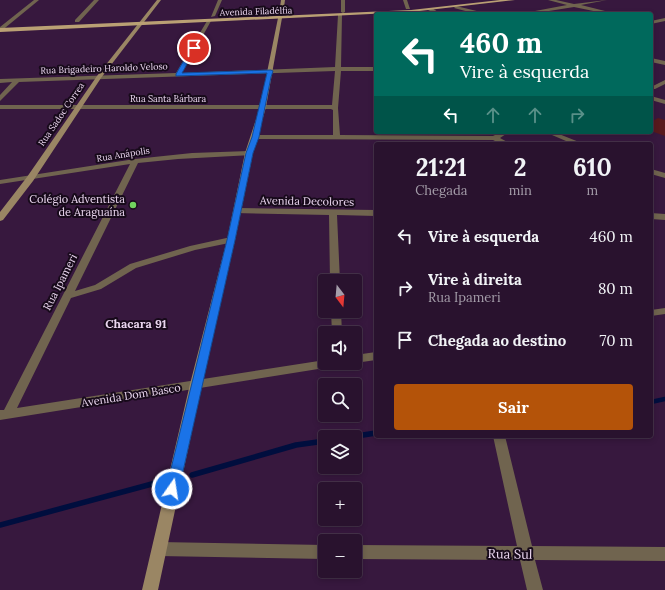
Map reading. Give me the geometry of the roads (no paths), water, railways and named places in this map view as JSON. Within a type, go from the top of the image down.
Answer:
[{"type":"main road","name":"Avenida Filadélfia","points":[[341,13],[493,0]]},
{"type":"main road","name":"Avenida Filadélfia","points":[[0,30],[143,21],[430,9],[513,0]]},
{"type":"main road","name":"Avenida Filadélfia","points":[[3,25],[77,21],[143,21]]},
{"type":"street","points":[[0,30],[3,25],[37,0]]},
{"type":"street","points":[[77,21],[97,0]]},
{"type":"street","name":"Rua Sadoc Correa","points":[[0,218],[30,179],[99,77],[159,0]]},
{"type":"street","points":[[178,74],[220,0]]},
{"type":"street","points":[[150,590],[196,384],[238,211],[249,153],[255,137],[268,77],[271,71],[283,0]]},
{"type":"street","points":[[337,137],[336,108],[343,0]]},
{"type":"street","points":[[404,0],[408,8]]},
{"type":"street","points":[[550,0],[606,12]]},
{"type":"street","points":[[533,12],[605,0]]},
{"type":"street","points":[[456,7],[475,12]]},
{"type":"street","points":[[430,9],[435,12]]},
{"type":"street","points":[[653,22],[665,19]]},
{"type":"street","points":[[653,22],[665,24]]},
{"type":"street","points":[[653,60],[665,63]]},
{"type":"street","name":"Rua Brigadeiro Haroldo Veloso","points":[[0,81],[271,71],[374,69]]},
{"type":"street","points":[[0,99],[17,81]]},
{"type":"street","points":[[653,88],[665,82]]},
{"type":"street","points":[[653,99],[665,102]]},
{"type":"street","name":"Rua Santa Bárbara","points":[[0,107],[79,106],[336,108]]},
{"type":"street","points":[[494,138],[502,134]]},
{"type":"street","points":[[553,134],[575,142]]},
{"type":"street","points":[[255,137],[494,138],[503,142]]},
{"type":"street","name":"Rua Anápolis","points":[[0,182],[30,179],[135,161],[190,155],[249,153]]},
{"type":"street","name":"Rua Ipameri","points":[[4,415],[67,296],[135,161]]},
{"type":"street","points":[[653,172],[665,176]]},
{"type":"street","name":"Avenida Decolores","points":[[238,211],[374,213]]},
{"type":"street","points":[[334,213],[335,274]]},
{"type":"street","points":[[653,215],[665,217]]},
{"type":"street","points":[[67,296],[98,287],[133,266],[193,248],[231,240]]},
{"type":"street","points":[[653,314],[665,311]]},
{"type":"street","points":[[362,359],[374,356]]},
{"type":"street","name":"Avenida Dom Basco","points":[[4,415],[318,365]]},
{"type":"street","points":[[499,438],[535,590]]},
{"type":"street","points":[[159,549],[318,552]]},
{"type":"street","name":"Rua Sul","points":[[362,552],[665,554]]},
{"type":"waterway","points":[[653,402],[665,399]]},
{"type":"waterway","points":[[362,435],[374,433]]},
{"type":"waterway","points":[[192,475],[296,445],[318,442]]},
{"type":"waterway","points":[[0,525],[163,481]]},
{"type":"place","name":"Colégio Adventista de Araguaína","points":[[133,205]]},
{"type":"district","name":"Chacara 91","points":[[136,323]]}]
